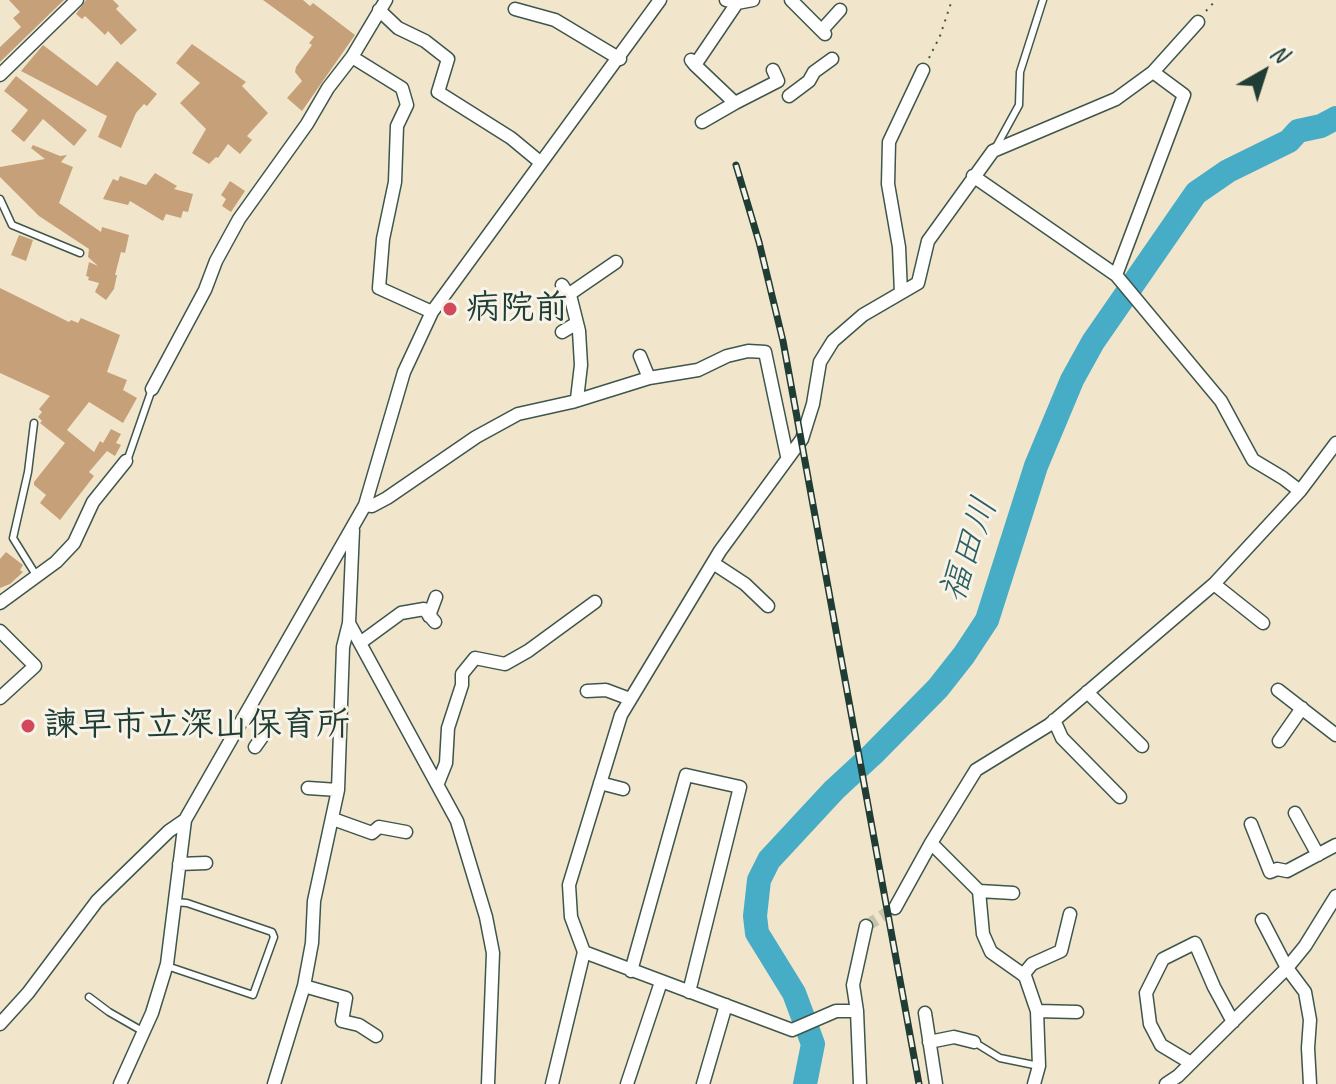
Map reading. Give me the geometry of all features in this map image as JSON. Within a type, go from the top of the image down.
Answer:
[{"type":"street","points":[[0,75],[77,0]]},
{"type":"street","points":[[120,1084],[144,1032],[167,966],[185,820],[365,505],[404,372],[432,312],[540,162],[620,59],[660,0]]},
{"type":"street","points":[[735,103],[692,62],[732,2],[753,0]]},
{"type":"street","points":[[791,0],[824,32],[840,10]]},
{"type":"street","points":[[152,389],[239,219],[352,57],[382,5],[398,28],[425,41],[448,59],[438,92],[511,138],[540,162]]},
{"type":"street","points":[[515,9],[555,20],[620,59]]},
{"type":"street","points":[[552,1084],[584,952],[571,917],[569,885],[621,715],[713,563],[802,439],[813,404],[820,362],[833,341],[863,315],[918,283],[928,241],[993,151],[1116,99],[1153,72],[1198,22]]},
{"type":"street","points":[[352,57],[402,88],[407,105],[397,126],[395,182],[383,239],[379,288],[432,312]]},
{"type":"street","points":[[702,122],[775,76],[791,98],[814,72],[832,59]]},
{"type":"street","points":[[901,293],[899,247],[888,184],[889,142],[923,70]]},
{"type":"street","points":[[1116,275],[1184,95],[1153,72]]},
{"type":"street","points":[[973,176],[1116,275],[1221,401],[1253,460],[1300,491]]},
{"type":"street","points":[[577,399],[581,365],[577,323],[565,290],[616,262]]},
{"type":"street","points":[[562,332],[577,323]]},
{"type":"street","points":[[365,505],[372,506],[387,498],[518,414],[649,378],[698,370],[727,356],[748,351],[765,352],[787,456]]},
{"type":"street","points":[[640,356],[649,378]]},
{"type":"street","points":[[895,908],[976,770],[1054,720],[1214,584],[1300,491],[1336,443]]},
{"type":"street","points":[[0,603],[56,562],[74,543],[93,502],[126,461]]},
{"type":"street","points":[[274,1084],[304,986],[312,943],[314,901],[338,790],[343,647],[349,623],[353,527]]},
{"type":"street","points":[[713,563],[745,584],[768,606]]},
{"type":"street","points":[[1214,584],[1263,623]]},
{"type":"street","points":[[360,643],[401,613],[424,609],[432,619],[436,597]]},
{"type":"street","points":[[438,783],[446,763],[448,728],[462,685],[462,674],[475,658],[505,664],[595,602]]},
{"type":"street","points":[[349,623],[457,821],[486,917],[493,953],[488,1084]]},
{"type":"street","points":[[0,631],[35,666],[0,698]]},
{"type":"street","points":[[587,691],[606,690],[630,699]]},
{"type":"street","points":[[1278,690],[1336,735]]},
{"type":"street","points":[[1087,692],[1142,746]]},
{"type":"street","points":[[1279,741],[1302,708]]},
{"type":"street","points":[[246,713],[267,730],[255,747]]},
{"type":"street","points":[[1054,720],[1062,738],[1120,797]]},
{"type":"street","points":[[631,971],[686,775],[740,787],[689,992]]},
{"type":"street","points":[[600,783],[623,789]]},
{"type":"street","points":[[308,788],[338,790]]},
{"type":"street","points":[[1295,813],[1318,855]]},
{"type":"street","points":[[333,819],[372,833],[379,827],[406,832]]},
{"type":"street","points":[[0,1024],[28,993],[97,901],[169,831],[185,820]]},
{"type":"street","points":[[1251,824],[1270,872],[1277,869],[1287,871],[1336,845]]},
{"type":"street","points":[[931,843],[979,891],[983,934],[991,952],[1023,975],[1037,1011],[1039,1066],[1034,1084]]},
{"type":"street","points":[[179,864],[206,863]]},
{"type":"street","points":[[979,891],[1013,893]]},
{"type":"street","points":[[1166,1084],[1287,968],[1334,902]]},
{"type":"street","points":[[1023,975],[1032,964],[1061,951],[1070,914]]},
{"type":"street","points":[[1262,920],[1287,968],[1305,992],[1310,1020],[1310,1084]]},
{"type":"street","points":[[860,1084],[853,985],[866,926]]},
{"type":"street","points":[[1191,1063],[1161,1045],[1150,1024],[1146,993],[1163,959],[1195,943],[1233,1022]]},
{"type":"street","points":[[584,952],[792,1030],[836,1011],[857,1011]]},
{"type":"street","points":[[627,1084],[661,982]]},
{"type":"street","points":[[304,986],[346,998],[342,1021],[359,1025],[376,1036]]},
{"type":"street","points":[[703,1084],[726,1005]]},
{"type":"street","points":[[1037,1011],[1077,1012]]},
{"type":"street","points":[[925,1013],[936,1084]]},
{"type":"street","points":[[929,1042],[954,1037],[974,1042]]},
{"type":"lane","points":[[993,151],[1019,105],[1020,72],[1043,0]]},
{"type":"lane","points":[[0,199],[12,225],[80,253]]},
{"type":"lane","points":[[126,461],[152,389]]},
{"type":"lane","points":[[34,423],[28,472],[13,538],[36,575]]},
{"type":"lane","points":[[167,966],[253,995],[274,937],[272,932],[187,903],[174,902]]},
{"type":"lane","points":[[89,997],[144,1032]]},
{"type":"lane","points":[[974,1042],[1000,1058],[1039,1066]]},
{"type":"path","points":[[923,70],[940,36],[952,0]]},
{"type":"path","points":[[1198,22],[1216,0]]},
{"type":"building","points":[[9,0],[64,0],[0,62],[0,47],[21,27],[13,18],[20,12]]},
{"type":"building","points":[[86,0],[113,0],[119,6],[116,9],[137,30],[121,45],[108,31],[105,35],[85,16],[82,19],[76,14]]},
{"type":"building","points":[[263,0],[303,0],[310,6],[313,3],[355,35],[302,111],[287,98],[302,81],[295,72],[296,67],[312,45],[309,43],[314,37]]},
{"type":"building","points":[[192,44],[246,82],[242,86],[268,113],[247,136],[252,140],[240,154],[228,144],[209,164],[192,153],[206,129],[180,103],[200,83],[176,63]]},
{"type":"building","points":[[43,45],[97,86],[117,61],[157,94],[136,113],[121,148],[98,137],[107,116],[21,71]]},
{"type":"building","points":[[16,76],[87,130],[74,146],[43,119],[24,142],[11,131],[28,110],[4,91]]},
{"type":"building","points":[[33,145],[60,156],[67,155],[61,162],[73,167],[59,203],[101,232],[102,227],[129,235],[125,253],[121,252],[114,289],[106,300],[95,292],[99,283],[88,280],[86,276],[89,262],[98,266],[88,257],[89,249],[39,216],[0,177],[0,167],[45,159],[31,148]]},
{"type":"building","points":[[155,173],[177,186],[174,189],[193,194],[188,212],[183,211],[181,218],[166,214],[163,221],[130,201],[128,205],[103,199],[113,179],[118,181],[120,176],[146,185]]},
{"type":"building","points":[[230,181],[245,191],[231,212],[222,206],[226,199],[221,195]]},
{"type":"building","points":[[19,235],[33,240],[26,261],[11,255]]},
{"type":"building","points":[[0,288],[69,322],[78,323],[81,318],[120,335],[107,372],[127,380],[123,390],[137,398],[123,423],[89,402],[67,430],[94,452],[111,429],[121,434],[116,443],[121,445],[115,456],[107,451],[89,472],[94,476],[60,520],[40,503],[46,495],[34,482],[65,443],[40,423],[42,421],[38,417],[42,412],[39,409],[50,396],[0,373]]},
{"type":"building","points":[[6,552],[23,565],[20,570],[23,572],[10,584],[0,588],[0,559]]},
{"type":"waterway","name":"福田川","points":[[805,1084],[813,1044],[794,993],[757,933],[755,916],[759,880],[769,860],[834,790],[938,688],[987,620],[1036,466],[1072,380],[1093,342],[1196,193],[1228,171],[1289,141],[1298,131],[1321,126],[1336,118]]},
{"type":"tunnel","points":[[866,926],[895,908]]},
{"type":"railway","points":[[736,165],[783,341],[919,1084]]},
{"type":"place","name":"病院前","points":[[450,309]]},
{"type":"place","name":"諫早市立深山保育所","points":[[28,726]]}]
